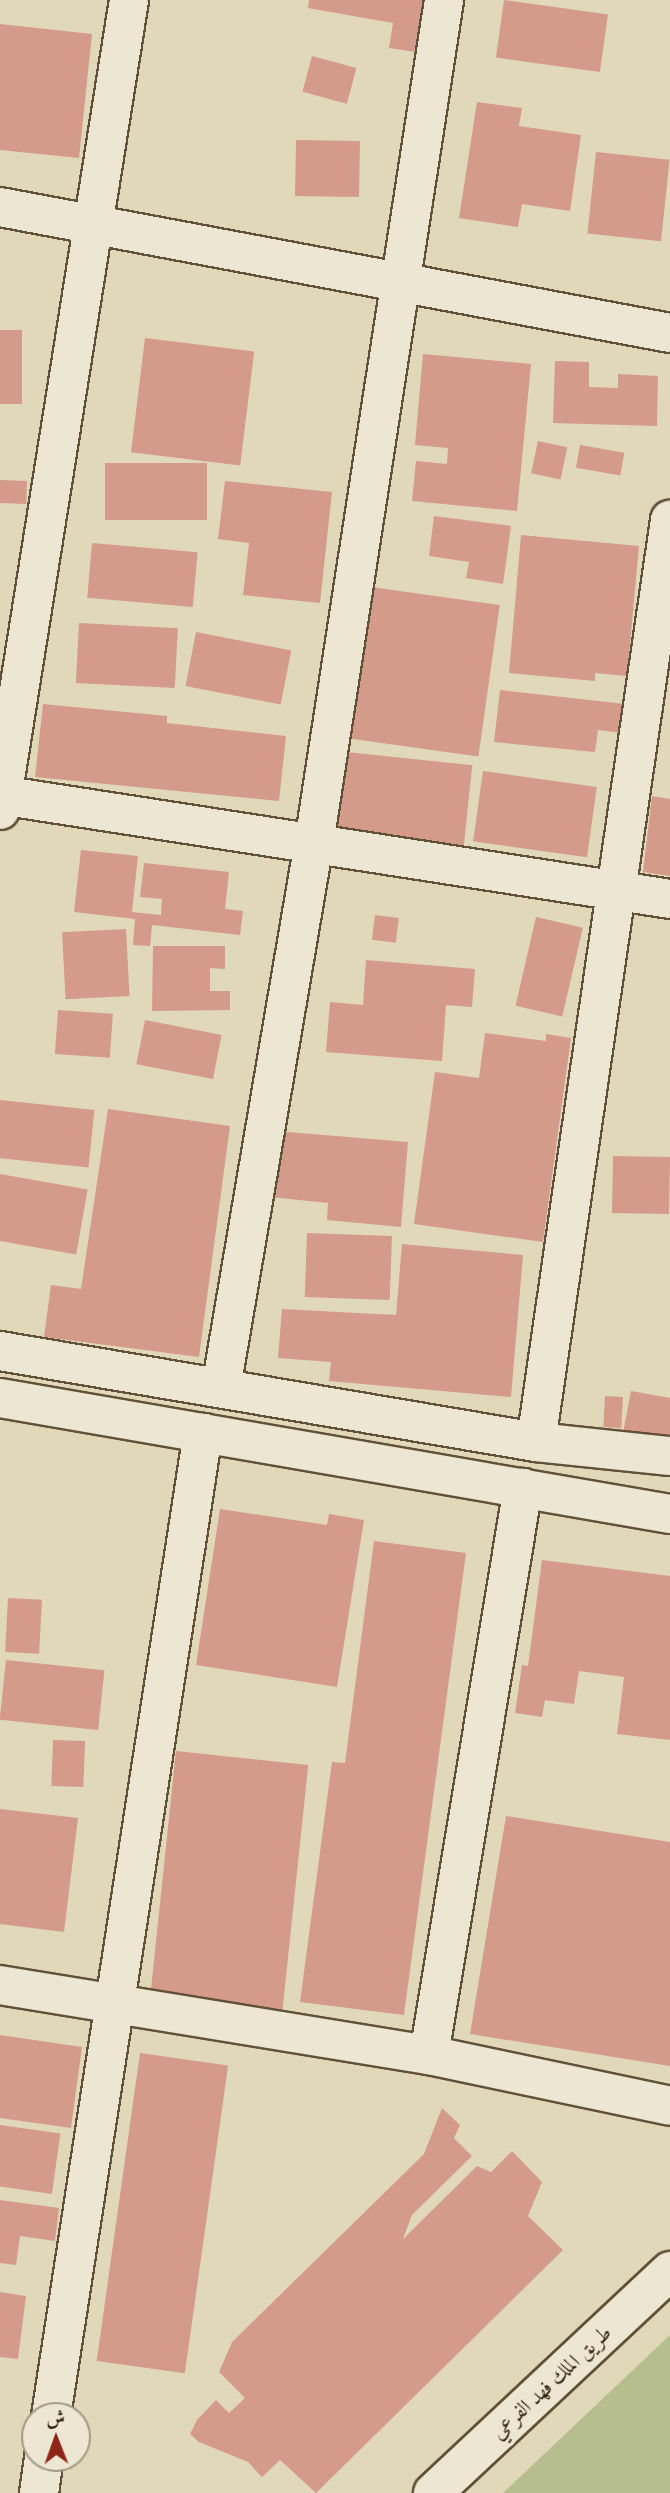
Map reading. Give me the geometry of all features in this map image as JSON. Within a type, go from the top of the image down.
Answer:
[{"type":"street","points":[[130,0],[1,800],[314,844],[670,899]]},
{"type":"street","points":[[211,1387],[314,844],[403,281],[444,0]]},
{"type":"street","points":[[0,207],[670,333]]},
{"type":"street","points":[[536,1441],[670,520]]},
{"type":"street","points":[[0,1351],[536,1441],[670,1456]]},
{"type":"street","points":[[53,2402],[199,1432],[195,1385],[211,1387]]},
{"type":"street","points":[[0,1398],[670,1514]]},
{"type":"street","points":[[429,2056],[523,1488]]},
{"type":"street","points":[[0,1985],[112,2006],[429,2056],[670,2106]]},
{"type":"street","name":"طريق الملك فهد الفرعي","points":[[433,2493],[670,2271]]},
{"type":"street","points":[[39,2493],[42,2472]]},
{"type":"green space","points":[[670,2335],[670,2493],[503,2493]]},
{"type":"building","points":[[309,0],[424,0],[416,52],[389,48],[393,23],[308,8]]},
{"type":"building","points":[[504,0],[608,15],[600,72],[496,57]]},
{"type":"building","points":[[0,24],[92,34],[79,158],[0,150]]},
{"type":"building","points":[[312,56],[356,68],[347,104],[302,92]]},
{"type":"building","points":[[477,102],[522,108],[519,126],[581,135],[570,211],[522,204],[518,227],[459,218]]},
{"type":"building","points":[[296,140],[360,141],[359,197],[295,196]]},
{"type":"building","points":[[596,152],[670,160],[661,241],[587,234]]},
{"type":"building","points":[[0,330],[22,330],[22,404],[0,404]]},
{"type":"building","points":[[145,338],[254,351],[240,466],[131,452]]},
{"type":"building","points":[[423,354],[531,364],[517,511],[412,501],[416,461],[447,464],[448,448],[415,445]]},
{"type":"building","points":[[555,361],[589,362],[589,387],[618,388],[618,374],[658,376],[657,426],[553,423]]},
{"type":"building","points":[[538,441],[567,447],[560,480],[531,473]]},
{"type":"building","points":[[580,445],[624,453],[620,475],[576,468]]},
{"type":"building","points":[[105,463],[207,463],[207,520],[105,520]]},
{"type":"building","points":[[0,480],[27,481],[26,504],[0,503]]},
{"type":"building","points":[[225,481],[332,492],[320,603],[243,595],[249,543],[218,539]]},
{"type":"building","points":[[434,516],[511,526],[503,584],[466,578],[469,562],[429,556]]},
{"type":"building","points":[[521,535],[639,546],[627,676],[595,673],[595,681],[509,673]]},
{"type":"building","points":[[92,543],[198,552],[193,607],[87,598]]},
{"type":"building","points":[[371,587],[500,605],[478,757],[350,739]]},
{"type":"building","points":[[79,623],[178,628],[175,688],[76,683]]},
{"type":"building","points":[[196,632],[291,651],[281,704],[186,686]]},
{"type":"building","points":[[500,690],[625,704],[622,733],[598,730],[595,752],[494,742]]},
{"type":"building","points":[[43,704],[167,716],[167,723],[286,736],[279,801],[35,777]]},
{"type":"building","points":[[337,751],[472,765],[464,848],[328,834]]},
{"type":"building","points":[[483,771],[597,787],[587,857],[473,841]]},
{"type":"building","points":[[652,796],[670,799],[670,876],[643,872]]},
{"type":"building","points":[[81,850],[138,856],[132,912],[161,915],[162,899],[140,897],[144,863],[229,872],[225,909],[243,911],[240,935],[152,925],[150,946],[133,945],[135,919],[74,912]]},
{"type":"building","points":[[375,915],[399,918],[396,943],[372,940]]},
{"type":"building","points":[[536,917],[583,928],[562,1016],[516,1006]]},
{"type":"building","points":[[126,929],[130,996],[66,999],[62,932]]},
{"type":"building","points":[[153,946],[225,946],[225,969],[210,968],[210,991],[230,991],[230,1010],[152,1011]]},
{"type":"building","points":[[366,960],[475,969],[472,1007],[446,1005],[442,1061],[326,1052],[330,1002],[363,1005]]},
{"type":"building","points":[[58,1010],[113,1014],[110,1058],[55,1054]]},
{"type":"building","points":[[145,1020],[222,1035],[213,1079],[136,1064]]},
{"type":"building","points":[[485,1033],[546,1041],[546,1034],[571,1038],[543,1242],[414,1224],[435,1072],[479,1078]]},
{"type":"building","points":[[0,1100],[94,1110],[88,1168],[0,1158]]},
{"type":"building","points":[[108,1109],[230,1126],[199,1357],[44,1337],[51,1285],[81,1289]]},
{"type":"building","points":[[276,1131],[408,1142],[401,1227],[327,1220],[328,1203],[270,1197]]},
{"type":"building","points":[[613,1156],[670,1157],[669,1214],[612,1213]]},
{"type":"building","points":[[0,1174],[88,1189],[76,1254],[0,1241]]},
{"type":"building","points":[[307,1233],[392,1236],[390,1300],[305,1297]]},
{"type":"building","points":[[402,1244],[523,1255],[511,1397],[329,1381],[331,1362],[278,1358],[282,1309],[396,1315]]},
{"type":"building","points":[[631,1391],[670,1398],[670,1447],[622,1438]]},
{"type":"building","points":[[605,1396],[623,1397],[621,1428],[603,1427]]},
{"type":"building","points":[[220,1509],[327,1525],[329,1514],[364,1520],[337,1687],[196,1665]]},
{"type":"building","points":[[374,1541],[466,1553],[404,2015],[300,2002],[332,1762],[345,1763]]},
{"type":"building","points":[[542,1560],[670,1576],[670,1740],[617,1734],[624,1677],[579,1671],[574,1704],[545,1700],[542,1717],[515,1713],[522,1665],[528,1666]]},
{"type":"building","points":[[8,1598],[42,1600],[39,1654],[5,1652]]},
{"type":"building","points":[[6,1660],[104,1670],[98,1730],[0,1720]]},
{"type":"building","points":[[53,1740],[85,1741],[83,1787],[51,1786]]},
{"type":"building","points":[[176,1751],[308,1765],[282,2011],[150,1997]]},
{"type":"building","points":[[0,1809],[78,1818],[64,1932],[0,1924]]},
{"type":"building","points":[[506,1816],[670,1842],[670,2066],[470,2034]]},
{"type":"building","points":[[0,2035],[82,2047],[71,2128],[0,2118]]},
{"type":"building","points":[[140,2053],[228,2065],[185,2373],[97,2361]]},
{"type":"building","points":[[442,2108],[460,2125],[454,2138],[472,2156],[412,2215],[403,2239],[477,2166],[491,2172],[512,2151],[542,2182],[528,2216],[563,2250],[316,2493],[280,2460],[262,2477],[248,2462],[199,2442],[190,2434],[197,2420],[216,2400],[229,2413],[245,2398],[219,2372],[232,2342],[424,2154]]},
{"type":"building","points":[[0,2125],[60,2133],[52,2194],[0,2187]]},
{"type":"building","points":[[0,2200],[59,2208],[55,2241],[20,2236],[16,2265],[0,2263]]},
{"type":"building","points":[[0,2292],[26,2296],[18,2359],[0,2357]]}]
